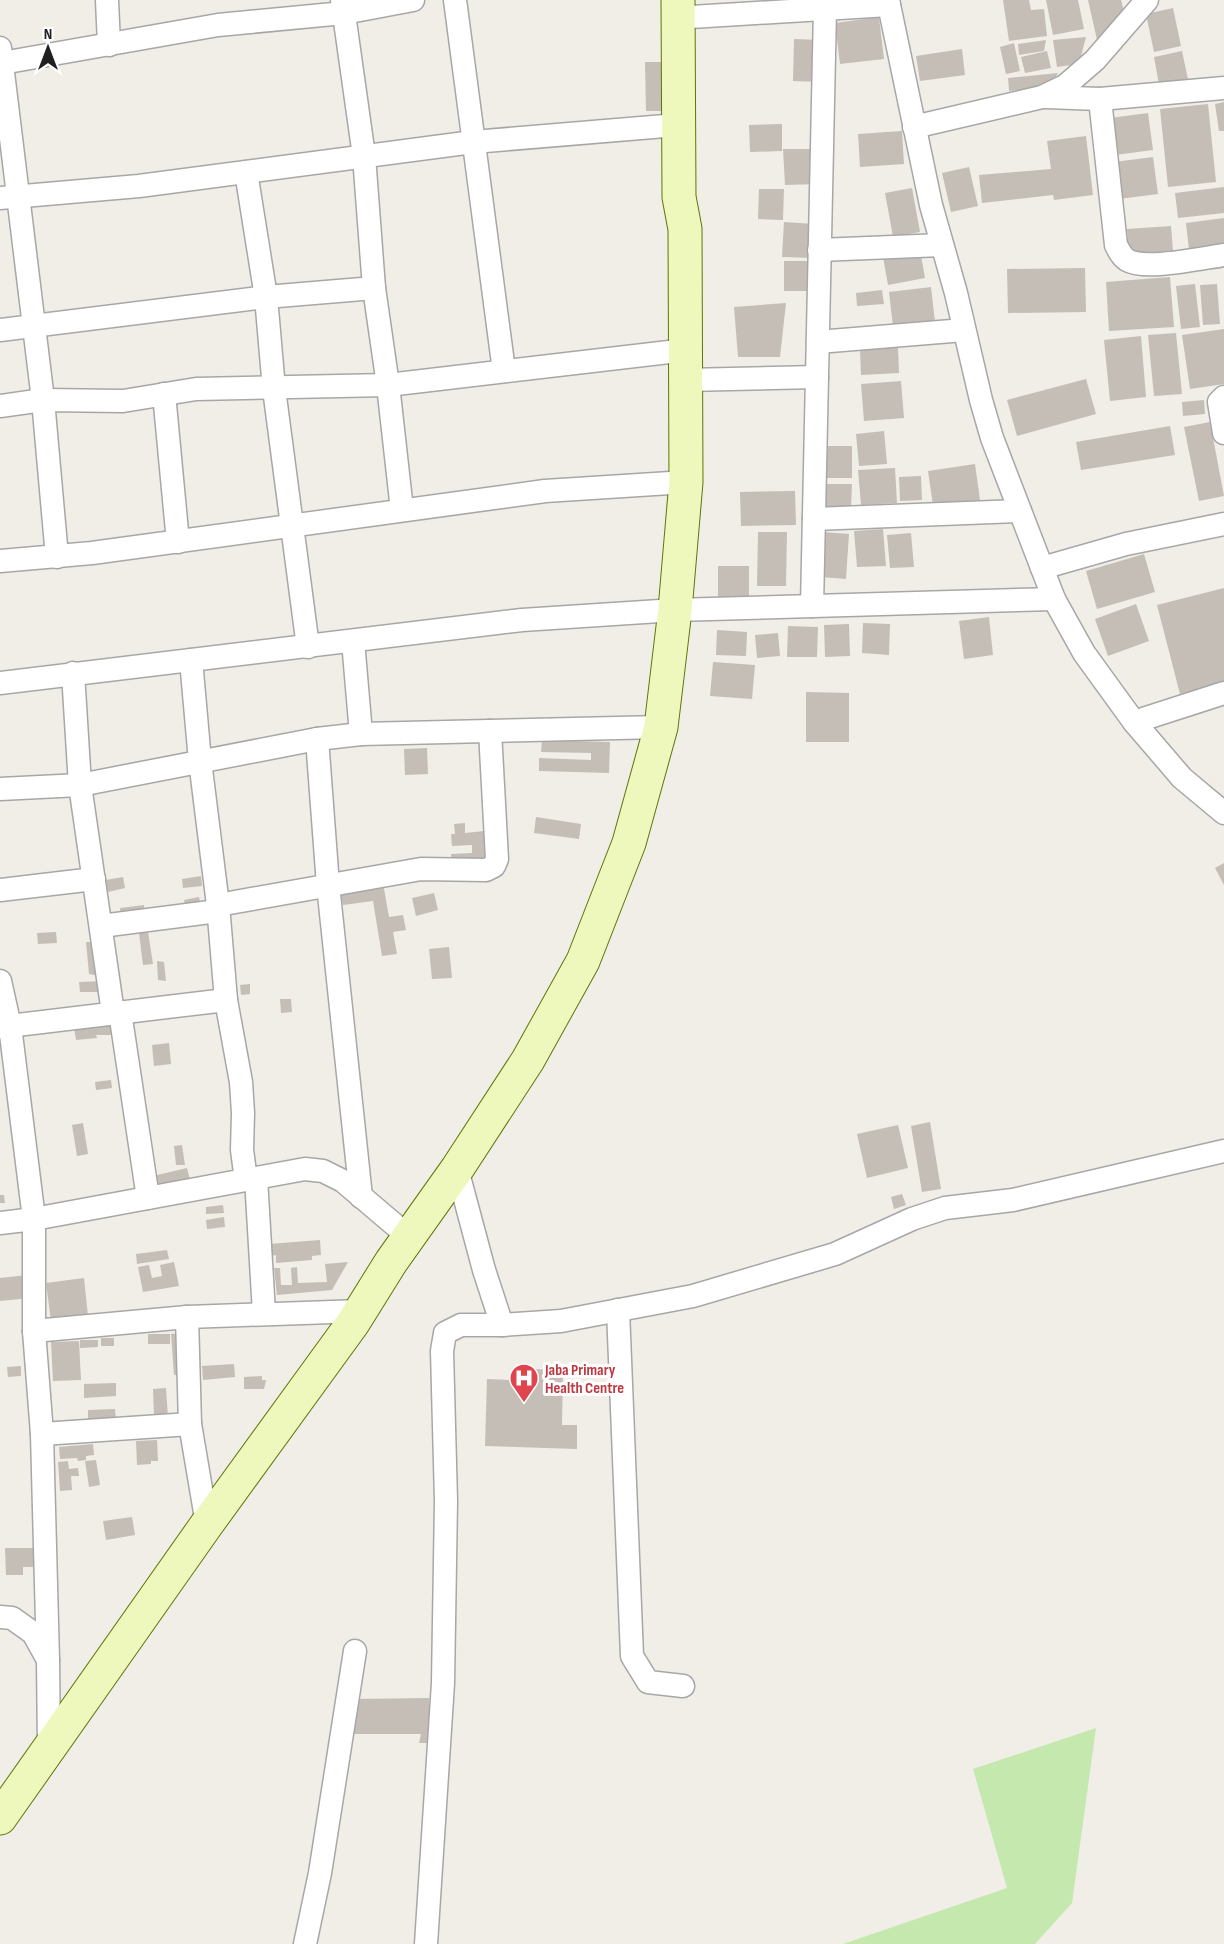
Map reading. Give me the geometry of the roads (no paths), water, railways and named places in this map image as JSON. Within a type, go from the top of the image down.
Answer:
[{"type":"main road","points":[[686,229],[679,197],[677,126],[687,6]]},
{"type":"main road","points":[[0,1818],[360,1311],[528,1060],[583,961],[629,843],[661,727],[675,610],[686,483],[686,229],[692,195],[687,6]]},
{"type":"street","points":[[107,0],[110,45]]},
{"type":"street","points":[[57,557],[34,326],[9,197],[1,56],[110,45],[218,25],[343,6],[413,0]]},
{"type":"street","points":[[455,0],[504,371]]},
{"type":"street","points":[[914,127],[1042,97],[1065,87],[1095,60],[1149,0]]},
{"type":"street","points":[[687,6],[825,9],[888,3],[931,205],[981,400],[992,438],[1054,599],[1084,653],[1134,722],[1182,778],[1224,813]]},
{"type":"street","points":[[343,6],[364,156],[374,288],[402,510]]},
{"type":"street","points":[[812,606],[825,9]]},
{"type":"street","points":[[1042,97],[1100,99],[1224,88]]},
{"type":"street","points":[[1100,99],[1116,245],[1124,259],[1136,264],[1151,264],[1224,255]]},
{"type":"street","points":[[9,197],[139,186],[473,142],[677,126]]},
{"type":"street","points":[[246,171],[266,297],[274,388],[308,647]]},
{"type":"street","points":[[819,250],[942,245]]},
{"type":"street","points":[[0,330],[266,297],[374,288]]},
{"type":"street","points":[[818,342],[964,330]]},
{"type":"street","points":[[0,406],[43,400],[123,401],[196,389],[388,385],[504,371],[686,365],[817,377]]},
{"type":"street","points":[[164,394],[178,542]]},
{"type":"street","points":[[1224,397],[1219,402],[1219,407],[1224,433]]},
{"type":"street","points":[[0,561],[57,557],[178,542],[292,524],[544,491],[686,483]]},
{"type":"street","points":[[814,519],[1020,511]]},
{"type":"street","points":[[1042,568],[1126,544],[1224,524]]},
{"type":"street","points":[[0,683],[522,620],[675,610],[1054,599]]},
{"type":"street","points":[[353,641],[360,734]]},
{"type":"street","points":[[191,660],[226,1000],[241,1082],[242,1150],[251,1179],[264,1313]]},
{"type":"street","points":[[73,673],[80,785],[101,926],[148,1198]]},
{"type":"street","points":[[1134,722],[1224,693]]},
{"type":"street","points":[[0,789],[80,785],[317,739],[360,734],[661,727]]},
{"type":"street","points":[[101,926],[218,908],[328,885],[421,869],[486,870],[494,866],[497,859],[490,731]]},
{"type":"street","points":[[317,739],[328,885],[361,1197]]},
{"type":"street","points":[[0,890],[94,879]]},
{"type":"street","points":[[0,981],[34,1219],[34,1331],[42,1434],[49,1749]]},
{"type":"street","points":[[5,1027],[226,1000]]},
{"type":"street","points":[[426,1944],[443,1683],[446,1501],[442,1351],[446,1333],[461,1325],[561,1321],[693,1296],[835,1254],[912,1219],[945,1208],[1013,1200],[1224,1151]]},
{"type":"street","points":[[0,1223],[34,1219],[304,1169],[323,1171],[343,1181],[409,1237]]},
{"type":"street","points":[[457,1169],[484,1270],[502,1325]]},
{"type":"street","points":[[618,1310],[632,1656],[648,1682],[683,1686]]},
{"type":"street","points":[[34,1331],[187,1317],[360,1311]]},
{"type":"street","points":[[187,1317],[190,1424],[207,1524]]},
{"type":"street","points":[[42,1434],[190,1424]]},
{"type":"street","points":[[0,1617],[12,1618],[33,1633],[48,1660]]},
{"type":"street","points":[[305,1944],[320,1873],[354,1651]]},
{"type":"place","name":"Jaba Primary Health Centre","points":[[524,1404]]}]
